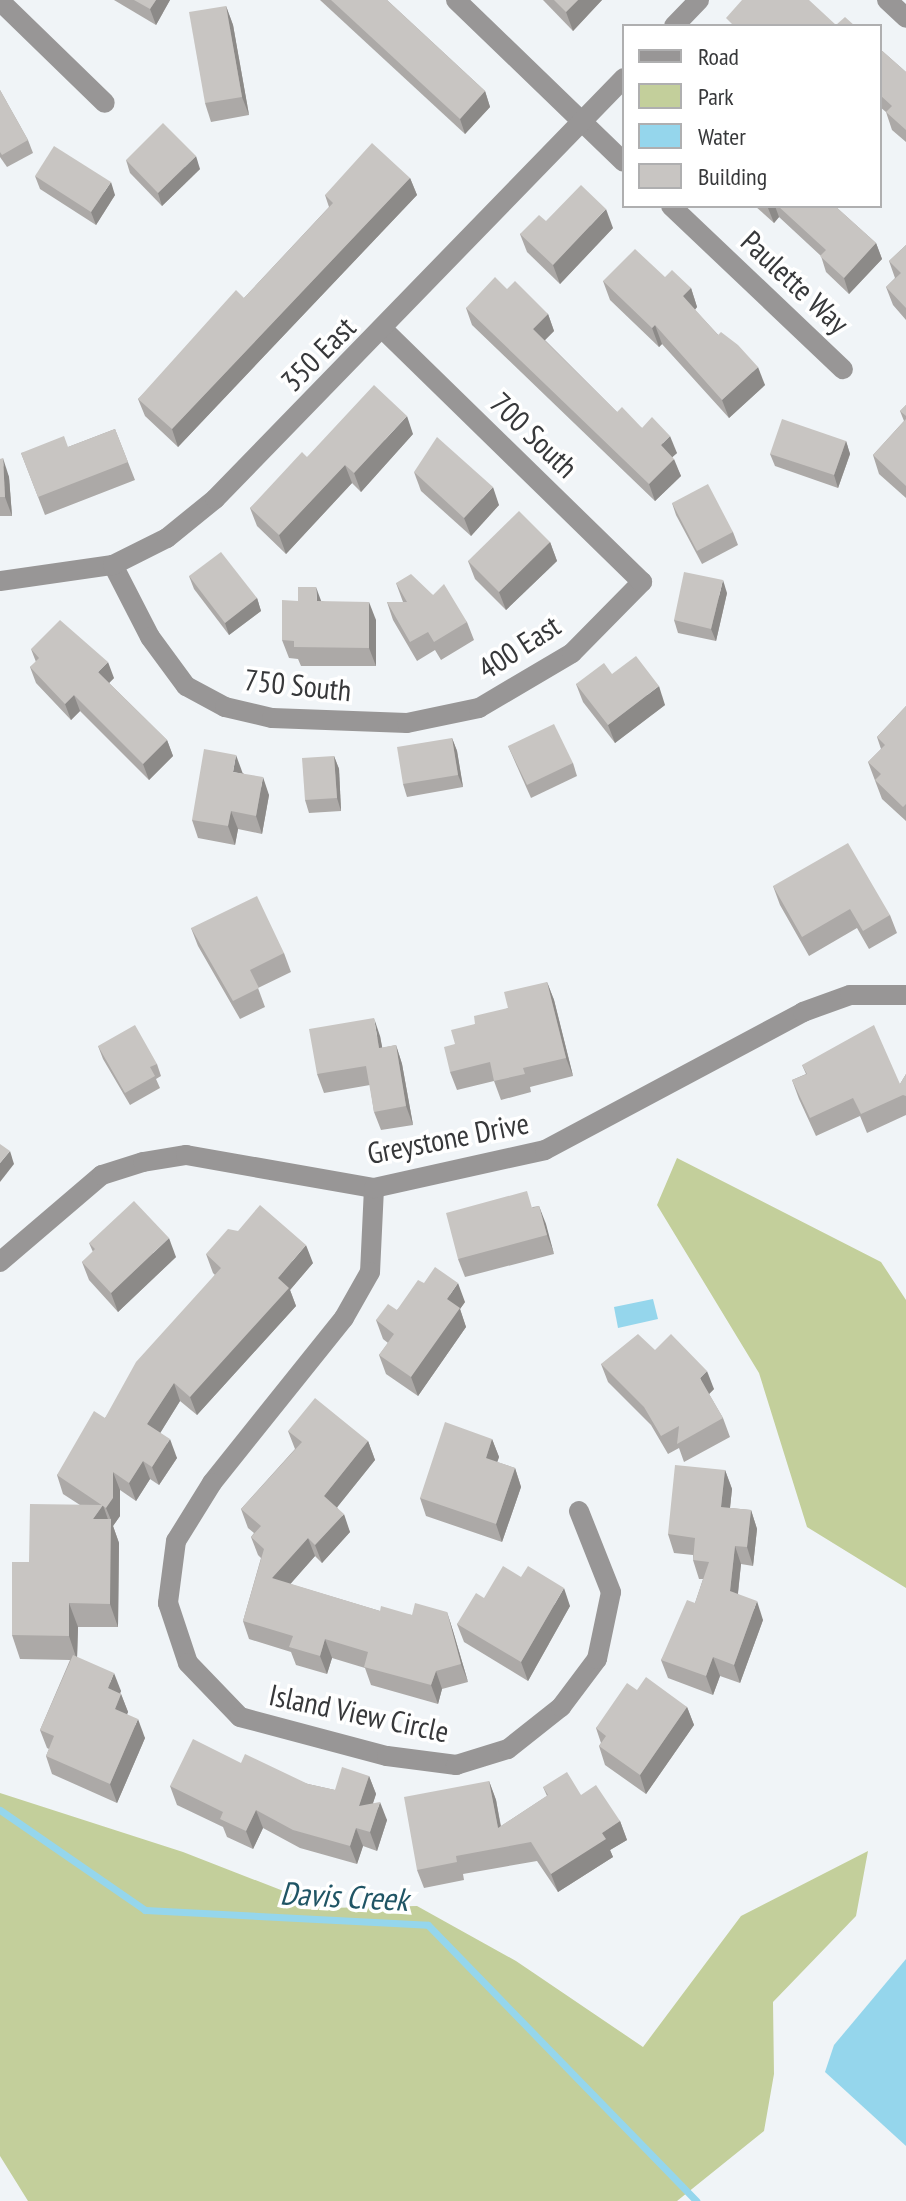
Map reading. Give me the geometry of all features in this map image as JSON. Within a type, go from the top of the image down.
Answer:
[{"type":"street","points":[[456,0],[622,160]]},
{"type":"street","points":[[676,24],[699,0]]},
{"type":"street","points":[[887,0],[906,18]]},
{"type":"street","points":[[0,1],[105,103]]},
{"type":"street","name":"350 East","points":[[0,581],[113,565],[167,538],[215,499],[384,330],[622,80]]},
{"type":"street","name":"Paulette Way","points":[[673,208],[843,369]]},
{"type":"street","name":"700 South","points":[[384,330],[642,582]]},
{"type":"street","name":"750 South","points":[[113,565],[150,637],[186,686],[225,707],[272,718],[407,723]]},
{"type":"street","name":"400 East","points":[[407,723],[479,708],[572,653],[642,582]]},
{"type":"street","name":"Greystone Drive","points":[[0,1262],[102,1175],[143,1162],[186,1155],[374,1188],[545,1150],[803,1012],[850,995],[906,995]]},
{"type":"street","name":"Island View Circle","points":[[374,1188],[370,1272],[344,1318],[212,1483],[176,1541],[168,1603],[188,1663],[240,1717],[387,1756],[456,1765],[508,1749],[561,1707],[597,1659],[611,1592],[579,1511]]},
{"type":"green space","points":[[677,1158],[881,1262],[906,1300],[906,1588],[807,1527],[759,1373],[657,1205]]},
{"type":"green space","points":[[0,1793],[183,1852],[327,1908],[417,1906],[516,1961],[643,2047],[741,1916],[868,1851],[856,1916],[773,2002],[774,2074],[764,2131],[677,2201],[28,2201],[0,2156]]},
{"type":"water","points":[[653,1299],[658,1319],[618,1328],[614,1307]]},
{"type":"water","points":[[906,1959],[906,2146],[825,2072],[834,2045]]},
{"type":"building","points":[[134,0],[156,0],[150,9]]},
{"type":"building","points":[[331,0],[387,0],[485,91],[460,119]]},
{"type":"building","points":[[554,0],[578,0],[566,12]]},
{"type":"building","points":[[742,0],[809,0],[835,24],[732,24],[726,18]]},
{"type":"building","points":[[226,6],[242,97],[205,103],[189,12]]},
{"type":"building","points":[[845,17],[853,24],[837,24]]},
{"type":"building","points":[[882,51],[906,72],[906,130],[886,112],[892,106],[882,97]]},
{"type":"building","points":[[0,90],[28,140],[2,155],[0,152]]},
{"type":"building","points":[[163,123],[196,156],[158,193],[126,160]]},
{"type":"building","points":[[372,143],[410,178],[172,429],[138,399],[236,290],[244,298],[333,203],[325,195]]},
{"type":"building","points":[[54,146],[111,182],[91,212],[35,176]]},
{"type":"building","points":[[581,185],[606,209],[553,265],[520,234],[539,215],[546,221]]},
{"type":"building","points":[[780,208],[837,208],[876,243],[844,278],[820,256],[826,250]]},
{"type":"building","points":[[906,245],[906,308],[886,287],[901,273],[889,261]]},
{"type":"building","points":[[635,249],[665,277],[672,270],[691,288],[683,296],[718,335],[721,332],[738,345],[758,367],[722,400],[655,325],[652,328],[603,281]]},
{"type":"building","points":[[495,277],[507,289],[515,281],[548,314],[533,329],[617,412],[622,407],[642,428],[652,417],[670,436],[661,445],[674,459],[649,484],[466,308]]},
{"type":"building","points":[[374,385],[407,416],[354,473],[345,465],[279,535],[250,508],[302,452],[307,457]]},
{"type":"building","points":[[782,419],[846,441],[834,475],[770,454]]},
{"type":"building","points":[[906,419],[906,486],[873,455]]},
{"type":"building","points":[[115,429],[128,462],[38,497],[21,453],[64,436],[68,447]]},
{"type":"building","points":[[437,437],[493,487],[464,518],[414,472]]},
{"type":"building","points":[[3,458],[5,497],[0,497],[0,459]]},
{"type":"building","points":[[708,484],[733,532],[697,551],[672,503]]},
{"type":"building","points":[[519,511],[550,542],[499,592],[468,561]]},
{"type":"building","points":[[221,552],[257,598],[225,623],[189,576]]},
{"type":"building","points":[[684,572],[723,580],[711,629],[674,620]]},
{"type":"building","points":[[411,574],[433,595],[444,584],[467,622],[434,642],[428,632],[410,642],[387,602],[407,602],[396,583]]},
{"type":"building","points":[[298,587],[316,587],[317,601],[369,602],[369,648],[294,647],[294,641],[282,640],[282,600],[298,601]]},
{"type":"building","points":[[60,620],[108,662],[98,672],[167,740],[143,764],[74,695],[65,704],[30,667],[39,658],[31,649]]},
{"type":"building","points":[[636,656],[659,686],[608,725],[576,684],[604,663],[612,674]]},
{"type":"building","points":[[906,706],[906,804],[903,807],[875,780],[881,774],[868,762],[885,745],[877,737]]},
{"type":"building","points":[[554,724],[573,763],[527,785],[508,746]]},
{"type":"building","points":[[452,738],[458,775],[403,784],[397,747]]},
{"type":"building","points":[[204,749],[236,755],[233,772],[263,777],[256,816],[231,811],[228,826],[192,820]]},
{"type":"building","points":[[334,756],[337,798],[305,800],[302,758]]},
{"type":"building","points":[[848,843],[890,915],[863,931],[850,909],[802,937],[773,886]]},
{"type":"building","points":[[257,896],[284,953],[250,970],[259,988],[233,1001],[191,928]]},
{"type":"building","points":[[547,982],[566,1058],[523,1068],[525,1074],[494,1081],[490,1062],[450,1072],[444,1047],[455,1044],[451,1030],[475,1024],[474,1016],[508,1008],[504,992]]},
{"type":"building","points":[[374,1018],[379,1048],[396,1045],[406,1106],[374,1112],[366,1066],[317,1074],[309,1029]]},
{"type":"building","points":[[135,1025],[157,1064],[150,1067],[155,1076],[125,1093],[98,1046]]},
{"type":"building","points":[[874,1025],[900,1084],[906,1074],[906,1096],[861,1114],[853,1098],[810,1118],[792,1080],[807,1074],[802,1065]]},
{"type":"building","points":[[0,1144],[10,1151],[0,1163]]},
{"type":"building","points":[[527,1191],[532,1208],[539,1206],[547,1235],[458,1259],[446,1213]]},
{"type":"building","points":[[134,1201],[169,1238],[111,1293],[82,1262],[95,1249],[89,1243]]},
{"type":"building","points":[[260,1205],[306,1245],[278,1278],[289,1288],[190,1397],[174,1383],[147,1424],[170,1439],[152,1467],[143,1461],[129,1483],[113,1472],[113,1498],[106,1508],[57,1475],[94,1411],[105,1418],[136,1362],[221,1268],[206,1254],[228,1229],[238,1231]]},
{"type":"building","points":[[435,1267],[458,1283],[447,1299],[460,1308],[411,1377],[379,1355],[394,1334],[376,1320],[388,1304],[397,1310],[418,1280],[424,1283]]},
{"type":"building","points":[[638,1334],[655,1350],[671,1334],[707,1371],[700,1378],[723,1418],[677,1444],[679,1426],[661,1436],[644,1407],[601,1364]]},
{"type":"building","points":[[315,1398],[368,1441],[324,1496],[344,1514],[315,1545],[308,1538],[272,1578],[380,1611],[381,1606],[412,1615],[415,1603],[447,1612],[461,1664],[436,1671],[431,1685],[364,1667],[368,1652],[325,1639],[320,1656],[289,1647],[293,1636],[243,1621],[264,1549],[251,1537],[261,1526],[241,1509],[302,1442],[288,1431]]},
{"type":"building","points":[[445,1422],[492,1439],[486,1458],[515,1468],[496,1524],[420,1498]]},
{"type":"building","points":[[675,1465],[725,1470],[721,1507],[751,1510],[747,1547],[735,1546],[730,1591],[757,1601],[734,1665],[713,1657],[706,1676],[661,1660],[687,1600],[695,1603],[709,1562],[693,1560],[695,1538],[668,1534]]},
{"type":"building","points":[[30,1504],[103,1505],[93,1519],[111,1519],[110,1604],[69,1603],[69,1636],[12,1635],[12,1562],[29,1562]]},
{"type":"building","points":[[503,1566],[521,1577],[528,1566],[564,1588],[521,1662],[457,1624],[476,1593],[484,1598]]},
{"type":"building","points":[[73,1655],[114,1673],[108,1688],[121,1694],[115,1709],[138,1719],[110,1784],[46,1756],[54,1736],[40,1730]]},
{"type":"building","points":[[646,1677],[687,1707],[640,1775],[599,1746],[606,1736],[596,1728],[627,1683],[637,1690]]},
{"type":"building","points":[[193,1739],[241,1763],[245,1754],[308,1784],[335,1790],[342,1767],[369,1776],[359,1806],[380,1802],[370,1832],[356,1828],[350,1846],[293,1830],[256,1810],[246,1831],[220,1819],[223,1812],[170,1786]]},
{"type":"building","points":[[567,1772],[581,1795],[596,1785],[620,1821],[602,1833],[606,1839],[551,1874],[531,1842],[456,1856],[457,1862],[417,1870],[404,1797],[489,1781],[498,1828],[548,1795],[543,1787]]},
{"type":"waterway","name":"Davis Creek","points":[[0,1810],[145,1910],[428,1925],[696,2201]]}]
